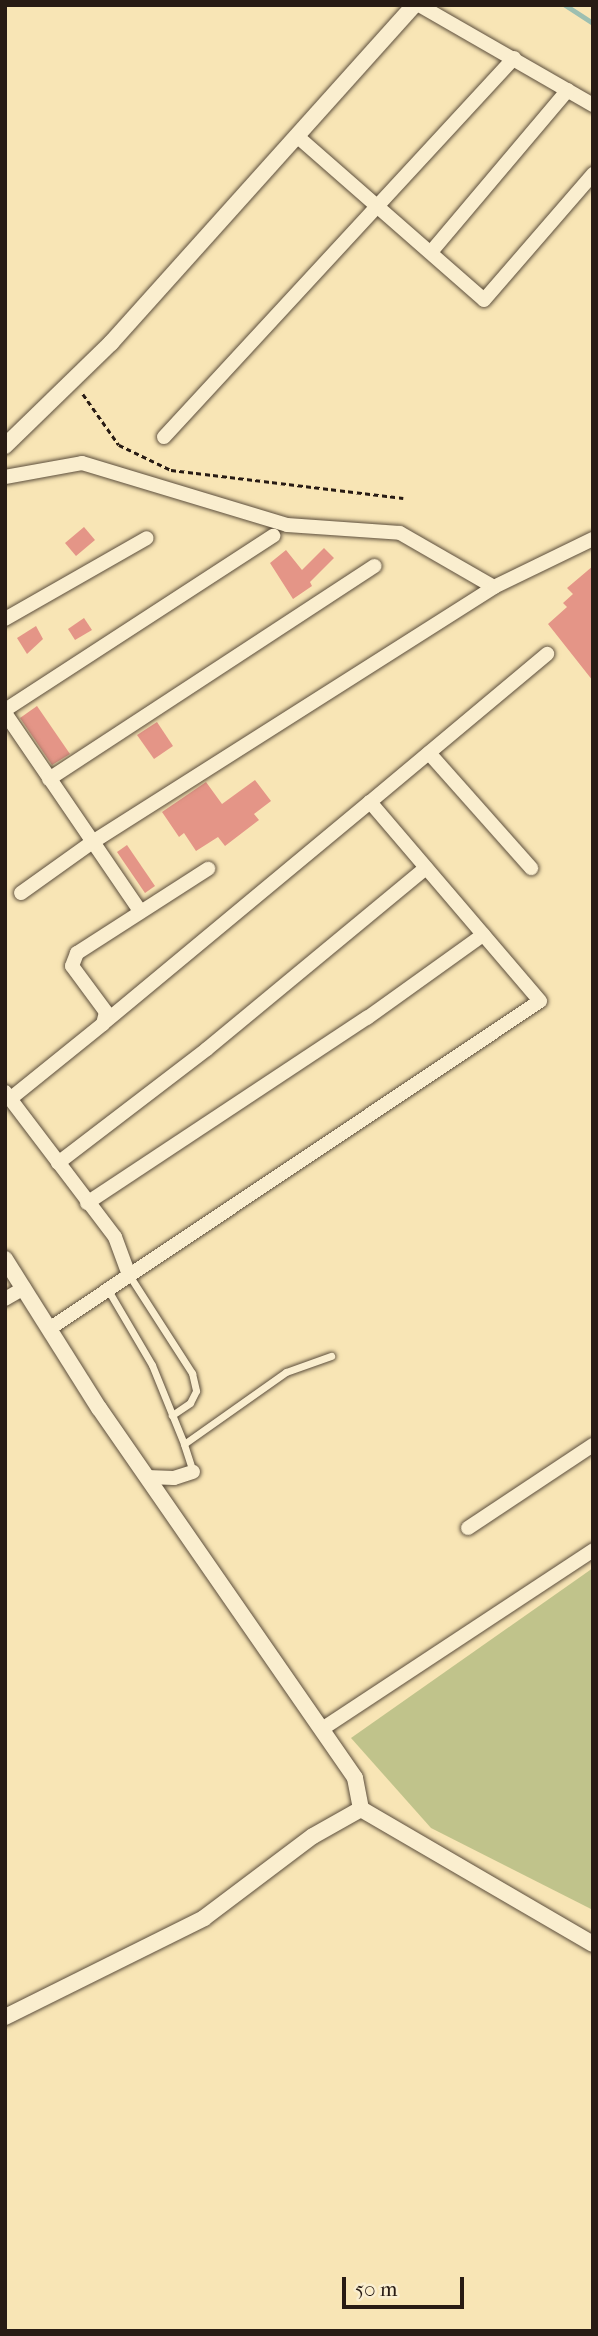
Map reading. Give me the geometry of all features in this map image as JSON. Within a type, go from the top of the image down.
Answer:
[{"type":"street","points":[[5,446],[111,343],[417,5],[593,104]]},
{"type":"street","points":[[164,437],[380,207],[514,58]]},
{"type":"street","points":[[431,252],[568,90]]},
{"type":"street","points":[[298,137],[484,300],[593,174]]},
{"type":"street","points":[[5,477],[82,463],[287,525],[400,533],[495,587]]},
{"type":"street","points":[[140,911],[91,843],[5,711],[273,536]]},
{"type":"street","points":[[5,620],[146,538]]},
{"type":"street","points":[[21,893],[91,843],[495,587],[593,539]]},
{"type":"street","points":[[49,779],[374,566]]},
{"type":"street","points":[[129,1275],[115,1237],[8,1095],[103,1024],[547,654]]},
{"type":"street","points":[[429,753],[531,868]]},
{"type":"street","points":[[49,1328],[540,1001],[370,802]]},
{"type":"street","points":[[58,1163],[207,1049],[426,868]]},
{"type":"street","points":[[103,1024],[106,1012],[73,962],[76,953],[208,869]]},
{"type":"street","points":[[87,1203],[367,1018],[483,935]]},
{"type":"street","points":[[5,1259],[147,1477],[355,1778],[361,1809],[593,1944]]},
{"type":"street","points":[[5,1299],[24,1288]]},
{"type":"street","points":[[468,1528],[593,1445]]},
{"type":"street","points":[[147,1477],[174,1478],[193,1472]]},
{"type":"street","points":[[322,1729],[593,1550]]},
{"type":"street","points":[[5,2017],[204,1917],[313,1836],[361,1809]]},
{"type":"lane","points":[[129,1275],[191,1373],[197,1391],[190,1403],[172,1415]]},
{"type":"lane","points":[[107,1290],[142,1344],[193,1472]]},
{"type":"lane","points":[[184,1444],[286,1372],[331,1356]]},
{"type":"path","points":[[72,380],[120,445],[170,470],[403,498]]},
{"type":"green space","points":[[593,1568],[593,1910],[431,1828],[351,1738]]},
{"type":"building","points":[[84,527],[95,540],[76,556],[65,543]]},
{"type":"building","points":[[324,548],[334,558],[310,582],[312,586],[293,599],[270,563],[286,550],[302,570]]},
{"type":"building","points":[[593,566],[593,681],[548,624],[567,607],[563,603],[573,594],[567,588]]},
{"type":"building","points":[[84,618],[92,630],[75,640],[68,629]]},
{"type":"building","points":[[36,626],[43,639],[27,654],[17,638]]},
{"type":"building","points":[[37,706],[70,754],[52,765],[20,718]]},
{"type":"building","points":[[157,722],[173,746],[154,759],[137,735]]},
{"type":"building","points":[[255,780],[271,801],[254,814],[259,820],[225,846],[218,837],[196,851],[184,833],[179,837],[162,812],[206,782],[222,804]]},
{"type":"building","points":[[127,845],[155,886],[145,893],[117,852]]},
{"type":"waterway","points":[[565,5],[593,23]]}]
